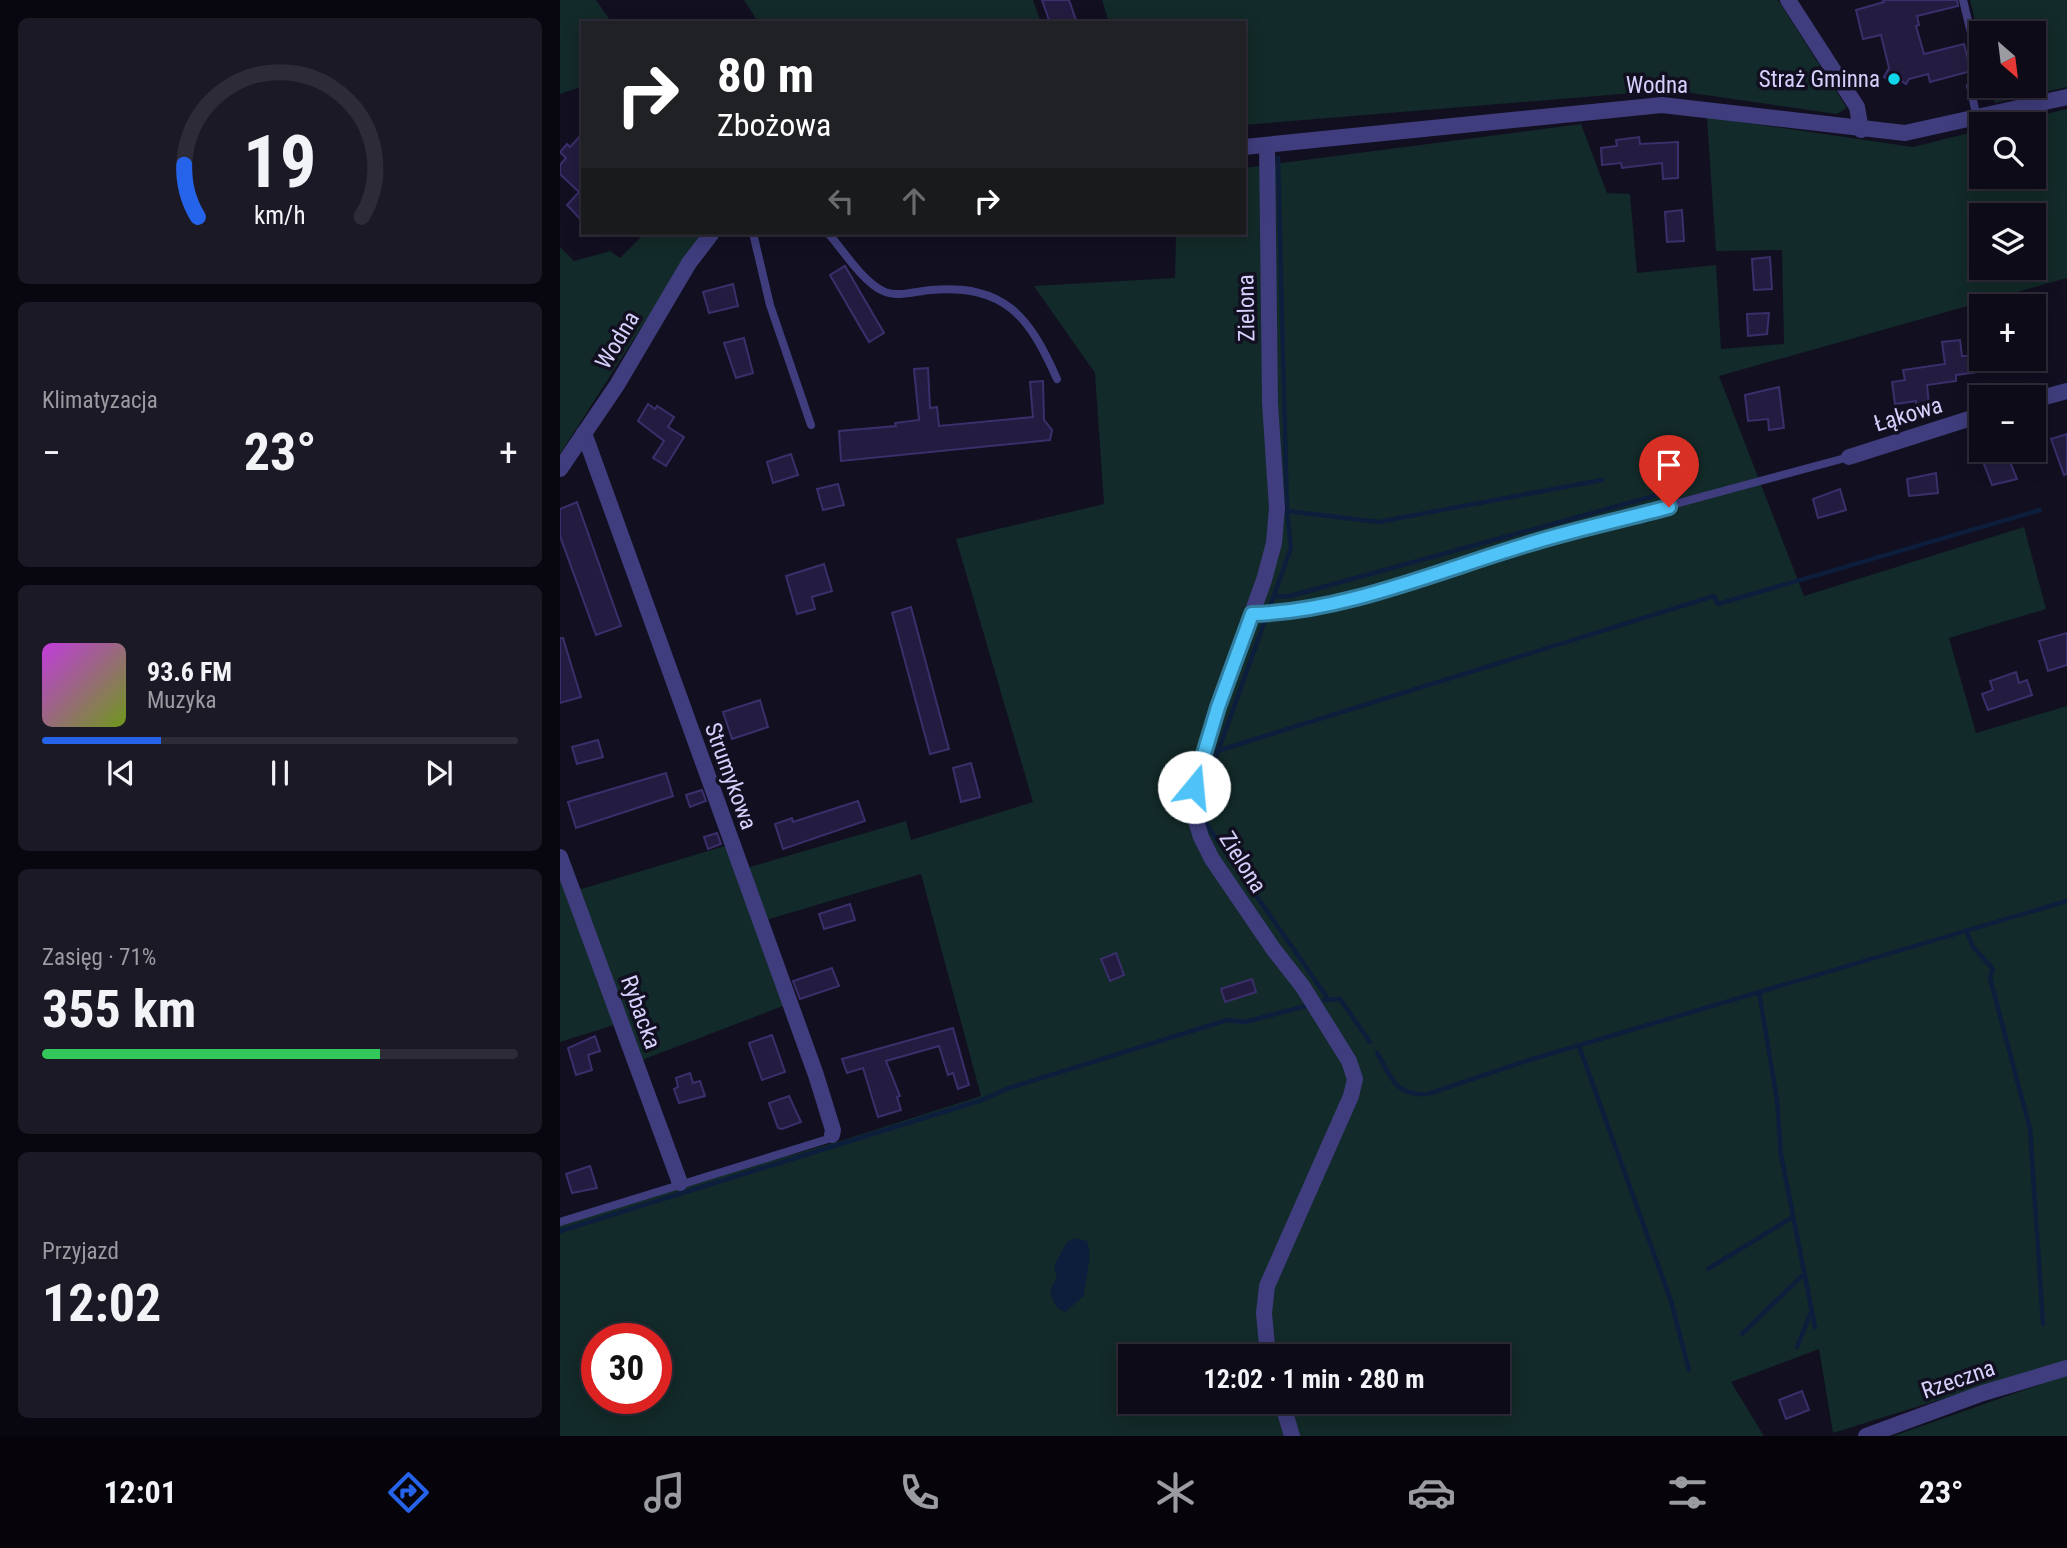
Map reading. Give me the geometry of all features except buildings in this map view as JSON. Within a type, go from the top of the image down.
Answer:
[{"type":"street","points":[[1788,0],[1857,107],[1861,130]]},
{"type":"street","name":"Wodna","points":[[2003,112],[2067,97]]},
{"type":"street","name":"Wodna","points":[[1246,147],[1662,105],[1905,133],[1969,120]]},
{"type":"street","name":"Zielona","points":[[1267,145],[1269,403],[1277,508],[1274,543],[1252,614],[1218,707],[1191,804],[1200,838],[1212,859],[1274,950],[1303,987],[1349,1061],[1355,1079],[1351,1096],[1267,1286],[1264,1313],[1267,1344]]},
{"type":"street","name":"Wodna","points":[[560,469],[688,263],[710,235]]},
{"type":"street","points":[[2046,397],[2067,391]]},
{"type":"street","name":"Łąkowa","points":[[1849,457],[1969,419]]},
{"type":"street","name":"Strumykowa","points":[[584,433],[816,1075],[833,1130],[832,1135]]},
{"type":"street","name":"Rybacka","points":[[560,857],[680,1182]]},
{"type":"street","name":"Rzeczna","points":[[1866,1436],[1983,1393],[2067,1368]]},
{"type":"street","points":[[1286,1414],[1292,1436]]},
{"type":"lane","points":[[1963,0],[1980,70],[1970,86],[1976,112]]},
{"type":"lane","points":[[753,235],[770,305],[811,425]]},
{"type":"lane","points":[[830,235],[882,291],[896,294],[970,289],[991,294],[1028,326],[1043,347],[1057,379]]},
{"type":"lane","points":[[1252,614],[1282,614],[1400,585],[1527,544],[1849,457]]},
{"type":"lane","points":[[560,1222],[680,1182],[828,1139],[832,1135]]},
{"type":"green space","points":[[560,0],[596,0],[611,21],[581,21],[581,87],[560,94]]},
{"type":"green space","points":[[744,0],[1033,0],[1040,21],[758,21]]},
{"type":"green space","points":[[1102,0],[1778,0],[1847,108],[1837,114],[1670,90],[1246,125],[1246,21],[1108,21]]},
{"type":"green space","points":[[1970,0],[2067,0],[2067,87],[2046,92],[2046,21],[1975,21]]},
{"type":"green space","points":[[1994,98],[2018,98],[1995,103]]},
{"type":"green space","points":[[2067,109],[2067,278],[2010,294],[1969,294],[1969,306],[1719,376],[1804,596],[2024,527],[2046,609],[1949,638],[1976,733],[2067,706],[2067,1360],[1833,1433],[1819,1349],[1731,1382],[1764,1436],[560,1436],[560,1221],[840,1141],[981,1096],[921,874],[766,920],[747,868],[906,821],[911,840],[1033,802],[956,539],[1104,504],[1095,373],[1034,286],[1175,278],[1176,235],[1246,235],[1246,168],[1581,124],[1607,193],[1630,194],[1637,273],[1716,265],[1721,349],[1784,344],[1782,250],[1716,251],[1707,117],[1913,147],[1969,133],[1969,189],[2046,189],[2046,114]]},
{"type":"green space","points":[[643,235],[701,235],[560,454],[560,247],[574,261],[610,251],[620,258]]},
{"type":"green space","points":[[728,845],[783,1006],[642,1060],[578,890]]},
{"type":"green space","points":[[560,879],[614,1025],[560,1042]]},
{"type":"green space","points":[[2067,1375],[2067,1436],[1893,1436]]},
{"type":"water","points":[[1076,1238],[1087,1241],[1089,1247],[1084,1296],[1065,1312],[1056,1306],[1050,1290],[1057,1278],[1054,1266],[1067,1242]]},
{"type":"waterway","points":[[1278,158],[1287,511],[1291,548],[1202,796],[1203,814],[1209,828],[1329,1000]]},
{"type":"waterway","points":[[1287,511],[1378,522],[1602,480]]},
{"type":"waterway","points":[[1273,597],[1290,596],[1687,487]]},
{"type":"waterway","points":[[1217,751],[1714,596],[1718,604],[2040,510]]},
{"type":"waterway","points":[[1377,1053],[1396,1084],[1408,1092],[1428,1094],[1526,1061],[2067,901]]},
{"type":"waterway","points":[[1966,930],[1973,947],[1993,969],[1990,978],[2030,1129],[2043,1324]]},
{"type":"waterway","points":[[1759,992],[1777,1100],[1781,1155],[1815,1327]]},
{"type":"waterway","points":[[1324,1000],[1340,999],[1370,1042]]},
{"type":"waterway","points":[[560,1231],[982,1100],[1006,1089],[1227,1020],[1245,1022],[1306,1006]]},
{"type":"waterway","points":[[1579,1046],[1671,1301],[1689,1370]]},
{"type":"waterway","points":[[1708,1269],[1793,1217]]},
{"type":"waterway","points":[[1742,1334],[1804,1274]]},
{"type":"waterway","points":[[1797,1347],[1811,1312]]},
{"type":"place","name":"Straż Gminna","points":[[1894,79]]},
{"type":"route","points":[[1194,787],[1218,707],[1252,614],[1282,614],[1400,585],[1527,544],[1669,507]]}]
